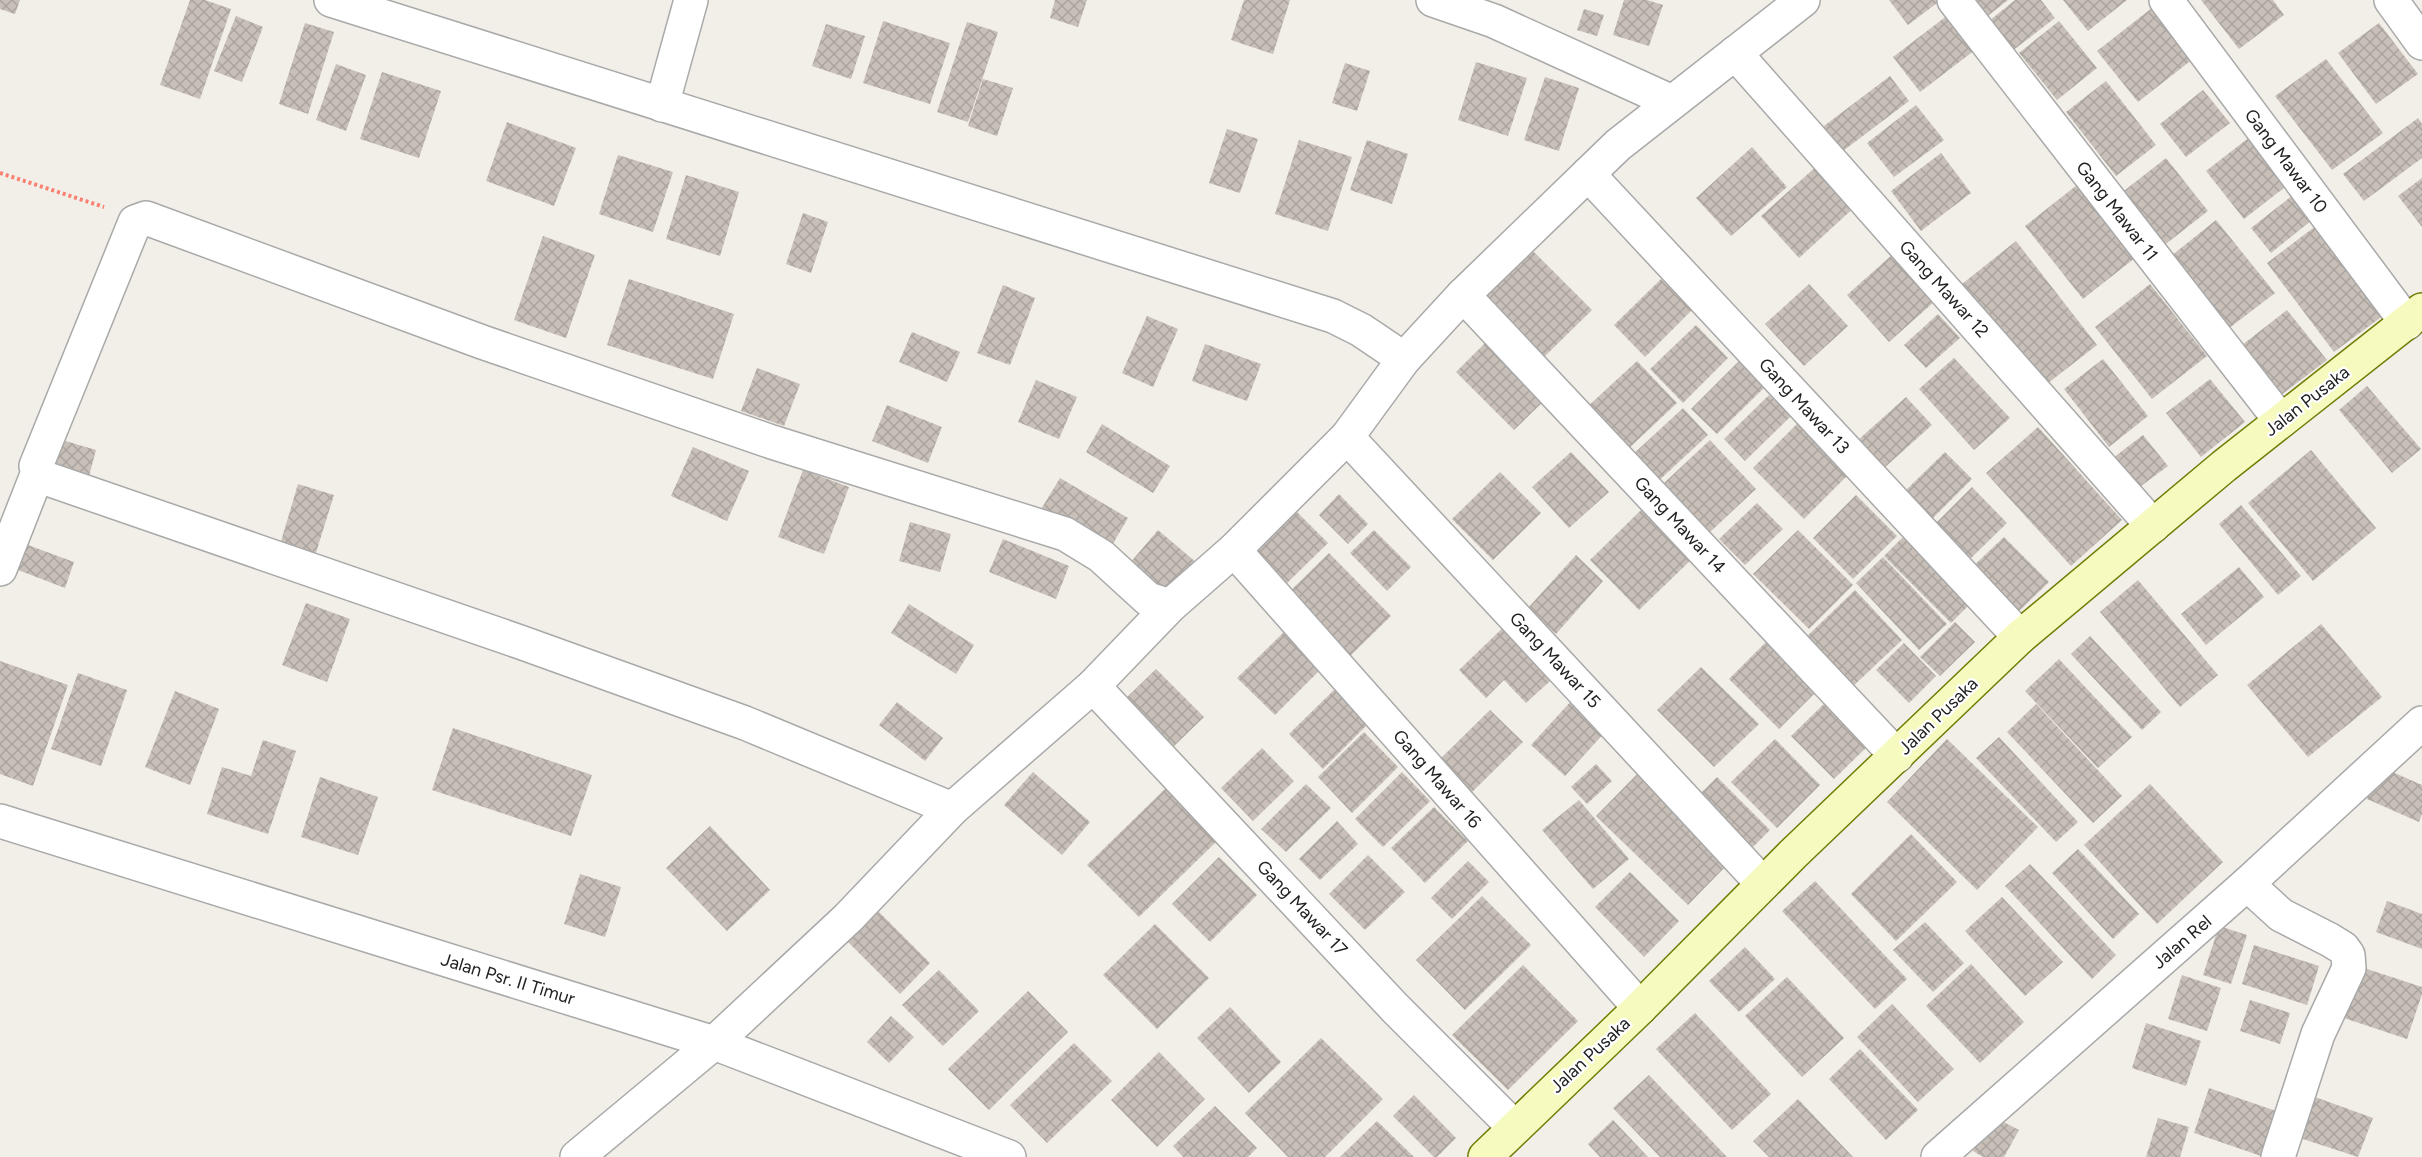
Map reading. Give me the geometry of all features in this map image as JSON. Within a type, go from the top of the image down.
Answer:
[{"type":"main road","name":"Jalan Pusaka","points":[[1485,1157],[1640,1008],[1763,884],[2020,637],[2281,421],[2414,316]]},
{"type":"street","points":[[331,0],[1333,316],[1361,330],[1404,359]]},
{"type":"street","points":[[662,105],[691,0]]},
{"type":"street","points":[[1433,0],[1498,11],[1672,102]]},
{"type":"street","points":[[577,1157],[714,1043],[848,918],[952,809],[1093,686],[1170,606],[1234,550],[1347,437],[1404,359],[1463,295],[1618,145],[1803,0]]},
{"type":"street","name":"Gang Mawar 11","points":[[1954,0],[2281,421]]},
{"type":"street","name":"Gang Mawar 10","points":[[2166,0],[2414,316]]},
{"type":"street","points":[[2391,0],[2422,43]]},
{"type":"street","name":"Gang Mawar 12","points":[[1735,53],[2153,526]]},
{"type":"street","name":"Gang Mawar 13","points":[[1588,174],[2020,637]]},
{"type":"street","points":[[952,809],[746,723],[520,642],[42,477],[36,466],[135,222],[139,218],[146,218],[482,342],[761,438],[1065,534],[1101,556],[1148,599],[1170,606]]},
{"type":"street","name":"Gang Mawar 14","points":[[1463,295],[1897,756]]},
{"type":"street","name":"Gang Mawar 15","points":[[1347,437],[1763,884]]},
{"type":"street","points":[[0,569],[38,472]]},
{"type":"street","name":"Gang Mawar 16","points":[[1234,550],[1640,1008]]},
{"type":"street","name":"Gang Mawar 17","points":[[1093,686],[1395,1008],[1514,1127]]},
{"type":"street","name":"Jalan Rel","points":[[1938,1157],[2247,884],[2422,723]]},
{"type":"street","name":"Jalan Psr. II Timur","points":[[0,821],[714,1043],[1009,1157]]},
{"type":"street","points":[[2247,884],[2268,906],[2330,940],[2343,948],[2348,955],[2349,968],[2318,1034],[2278,1157]]},
{"type":"path","points":[[0,173],[139,218]]},
{"type":"building","points":[[0,0],[20,0],[15,14],[0,9]]},
{"type":"building","points":[[190,0],[205,0],[231,9],[200,99],[160,85]]},
{"type":"building","points":[[1055,0],[1087,0],[1078,27],[1050,18]]},
{"type":"building","points":[[1244,0],[1290,0],[1273,54],[1231,40]]},
{"type":"building","points":[[1624,0],[1647,0],[1663,5],[1649,46],[1613,35]]},
{"type":"building","points":[[1889,0],[1941,0],[1908,25]]},
{"type":"building","points":[[1969,0],[2008,0],[1984,19]]},
{"type":"building","points":[[2015,0],[2041,0],[2055,18],[2007,55],[1984,25]]},
{"type":"building","points":[[2063,0],[2127,0],[2088,31]]},
{"type":"building","points":[[2201,0],[2273,0],[2284,15],[2239,49]]},
{"type":"building","points":[[2157,4],[2198,55],[2138,102],[2097,51]]},
{"type":"building","points":[[1584,9],[1604,15],[1597,36],[1577,30]]},
{"type":"building","points":[[1948,15],[1975,50],[1920,92],[1893,57]]},
{"type":"building","points":[[236,16],[263,27],[242,82],[214,71]]},
{"type":"building","points":[[883,21],[950,43],[930,104],[863,83]]},
{"type":"building","points":[[2059,21],[2097,68],[2057,100],[2019,53]]},
{"type":"building","points":[[967,22],[998,32],[968,122],[937,112]]},
{"type":"building","points":[[305,23],[334,32],[308,114],[279,104]]},
{"type":"building","points":[[2379,23],[2418,74],[2376,104],[2338,53]]},
{"type":"building","points":[[826,24],[865,36],[851,79],[812,66]]},
{"type":"building","points":[[2326,59],[2383,133],[2332,170],[2275,96]]},
{"type":"building","points":[[1476,62],[1527,78],[1508,136],[1458,120]]},
{"type":"building","points":[[1345,63],[1370,71],[1357,111],[1332,103]]},
{"type":"building","points":[[336,64],[366,75],[346,131],[316,120]]},
{"type":"building","points":[[382,72],[441,91],[419,158],[360,139]]},
{"type":"building","points":[[1890,76],[1909,101],[1839,154],[1820,129]]},
{"type":"building","points":[[1545,77],[1579,88],[1559,151],[1524,140]]},
{"type":"building","points":[[983,79],[1013,88],[997,136],[968,126]]},
{"type":"building","points":[[2106,81],[2156,145],[2116,176],[2066,112]]},
{"type":"building","points":[[2203,90],[2230,123],[2186,157],[2160,124]]},
{"type":"building","points":[[1916,105],[1944,140],[1894,177],[1867,143]]},
{"type":"building","points":[[2418,118],[2422,124],[2422,158],[2364,201],[2343,174]]},
{"type":"building","points":[[507,122],[576,148],[554,206],[486,181]]},
{"type":"building","points":[[1227,129],[1258,139],[1240,193],[1209,183]]},
{"type":"building","points":[[2251,136],[2289,184],[2244,219],[2206,171]]},
{"type":"building","points":[[1299,140],[1352,157],[1328,231],[1275,214]]},
{"type":"building","points":[[1367,140],[1408,154],[1392,204],[1350,190]]},
{"type":"building","points":[[1752,147],[1787,187],[1731,236],[1696,198]]},
{"type":"building","points":[[1941,153],[1971,193],[1921,231],[1891,191]]},
{"type":"building","points":[[618,155],[673,172],[653,232],[599,214]]},
{"type":"building","points":[[2166,158],[2208,211],[2162,247],[2120,194]]},
{"type":"building","points":[[1819,164],[1857,205],[1799,258],[1761,216]]},
{"type":"building","points":[[686,175],[739,192],[720,256],[666,239]]},
{"type":"building","points":[[2422,178],[2422,227],[2398,196]]},
{"type":"building","points":[[2077,185],[2135,258],[2083,299],[2025,226]]},
{"type":"building","points":[[2293,195],[2312,220],[2271,253],[2251,228]]},
{"type":"building","points":[[803,213],[828,222],[811,273],[786,264]]},
{"type":"building","points":[[2216,220],[2275,293],[2228,329],[2171,256]]},
{"type":"building","points":[[2321,222],[2388,312],[2334,352],[2267,263]]},
{"type":"building","points":[[543,236],[595,255],[566,338],[514,320]]},
{"type":"building","points":[[2016,241],[2097,345],[2038,391],[1957,288]]},
{"type":"building","points":[[1530,248],[1592,310],[1543,358],[1481,296]]},
{"type":"building","points":[[1893,254],[1935,301],[1889,342],[1847,295]]},
{"type":"building","points":[[629,279],[734,314],[713,379],[607,345]]},
{"type":"building","points":[[1661,279],[1692,310],[1645,357],[1614,325]]},
{"type":"building","points":[[1809,284],[1848,326],[1804,366],[1765,324]]},
{"type":"building","points":[[2150,284],[2207,356],[2152,399],[2095,327]]},
{"type":"building","points":[[1003,285],[1035,298],[1010,365],[977,353]]},
{"type":"building","points":[[2287,310],[2327,360],[2276,399],[2237,349]]},
{"type":"building","points":[[1938,314],[1960,338],[1926,368],[1904,345]]},
{"type":"building","points":[[1147,316],[1178,329],[1153,387],[1122,373]]},
{"type":"building","points":[[1696,325],[1728,358],[1683,403],[1650,369]]},
{"type":"building","points":[[912,332],[960,352],[947,382],[899,362]]},
{"type":"building","points":[[1487,341],[1545,400],[1514,430],[1456,372]]},
{"type":"building","points":[[1205,344],[1261,364],[1247,401],[1192,381]]},
{"type":"building","points":[[1954,358],[2010,418],[1974,450],[1919,389]]},
{"type":"building","points":[[2103,359],[2148,416],[2109,447],[2064,389]]},
{"type":"building","points":[[1637,361],[1677,403],[1626,451],[1586,408]]},
{"type":"building","points":[[1739,361],[1765,387],[1717,434],[1691,409]]},
{"type":"building","points":[[757,368],[800,384],[784,426],[741,411]]},
{"type":"building","points":[[2210,379],[2245,422],[2201,457],[2166,413]]},
{"type":"building","points":[[1036,380],[1077,397],[1059,439],[1018,422]]},
{"type":"building","points":[[2367,386],[2421,449],[2392,473],[2339,410]]},
{"type":"building","points":[[1769,395],[1791,416],[1745,461],[1724,439]]},
{"type":"building","points":[[1906,397],[1932,425],[1883,469],[1857,441]]},
{"type":"building","points":[[887,405],[942,427],[928,463],[872,441]]},
{"type":"building","points":[[1683,408],[1708,435],[1653,486],[1628,459]]},
{"type":"building","points":[[1802,419],[1853,470],[1804,519],[1753,468]]},
{"type":"building","points":[[1102,424],[1170,466],[1153,493],[1086,452]]},
{"type":"building","points":[[2038,427],[2122,520],[2071,566],[1986,473]]},
{"type":"building","points":[[2143,435],[2168,466],[2137,489],[2113,458]]},
{"type":"building","points":[[52,437],[96,450],[88,480],[43,467]]},
{"type":"building","points":[[1710,440],[1756,489],[1709,533],[1663,484]]},
{"type":"building","points":[[693,447],[749,471],[727,521],[671,496]]},
{"type":"building","points":[[2311,450],[2376,528],[2313,581],[2248,503]]},
{"type":"building","points":[[1571,452],[1609,492],[1569,528],[1532,487]]},
{"type":"building","points":[[1945,452],[1972,479],[1930,521],[1903,493]]},
{"type":"building","points":[[803,470],[849,487],[824,554],[778,537]]},
{"type":"building","points":[[1500,472],[1541,513],[1493,560],[1452,519]]},
{"type":"building","points":[[1060,478],[1128,518],[1108,552],[1040,511]]},
{"type":"building","points":[[298,484],[334,495],[314,559],[279,548]]},
{"type":"building","points":[[1972,487],[2007,523],[1968,561],[1933,526]]},
{"type":"building","points":[[1339,494],[1368,524],[1348,544],[1319,515]]},
{"type":"building","points":[[1856,495],[1897,536],[1853,579],[1813,538]]},
{"type":"building","points":[[1757,503],[1783,529],[1745,565],[1719,539]]},
{"type":"building","points":[[2241,505],[2301,576],[2278,595],[2219,524]]},
{"type":"building","points":[[1641,510],[1691,560],[1639,610],[1590,560]]},
{"type":"building","points":[[1296,511],[1328,543],[1285,585],[1253,553]]},
{"type":"building","points":[[910,522],[951,534],[940,572],[899,561]]},
{"type":"building","points":[[1911,529],[1978,596],[1951,623],[1884,556]]},
{"type":"building","points":[[1158,530],[1197,563],[1162,602],[1124,570]]},
{"type":"building","points":[[1374,530],[1411,567],[1387,591],[1350,553]]},
{"type":"building","points":[[1798,530],[1853,585],[1809,629],[1753,574]]},
{"type":"building","points":[[2004,537],[2049,582],[2014,616],[1969,570]]},
{"type":"building","points":[[1003,539],[1069,566],[1056,599],[989,572]]},
{"type":"building","points":[[28,545],[74,562],[65,588],[18,570]]},
{"type":"building","points":[[1329,553],[1391,616],[1346,660],[1284,597]]},
{"type":"building","points":[[1576,555],[1603,581],[1556,634],[1528,608]]},
{"type":"building","points":[[1883,557],[1947,624],[1919,650],[1856,583]]},
{"type":"building","points":[[2239,567],[2264,597],[2206,645],[2181,614]]},
{"type":"building","points":[[2138,580],[2218,675],[2180,707],[2100,612]]},
{"type":"building","points":[[1855,590],[1902,640],[1848,691],[1800,643]]},
{"type":"building","points":[[306,603],[350,619],[327,682],[282,665]]},
{"type":"building","points":[[909,604],[974,645],[956,674],[891,633]]},
{"type":"building","points":[[1511,620],[1560,672],[1526,703],[1504,680],[1486,698],[1459,670]]},
{"type":"building","points":[[1955,622],[1975,642],[1940,676],[1920,657]]},
{"type":"building","points":[[2321,624],[2382,697],[2308,757],[2247,685]]},
{"type":"building","points":[[1287,629],[1324,666],[1275,715],[1237,678]]},
{"type":"building","points":[[1772,636],[1822,686],[1779,729],[1729,679]]},
{"type":"building","points":[[2090,636],[2161,712],[2142,730],[2071,654]]},
{"type":"building","points":[[1904,643],[1936,676],[1909,703],[1876,670]]},
{"type":"building","points":[[2059,659],[2132,737],[2098,768],[2025,691]]},
{"type":"building","points":[[0,661],[68,685],[33,786],[0,774]]},
{"type":"building","points":[[1701,667],[1759,724],[1714,767],[1657,710]]},
{"type":"building","points":[[1156,669],[1204,717],[1169,751],[1121,703]]},
{"type":"building","points":[[78,673],[127,690],[101,766],[51,749]]},
{"type":"building","points":[[1337,687],[1371,721],[1323,769],[1289,734]]},
{"type":"building","points":[[175,691],[219,709],[190,785],[145,767]]},
{"type":"building","points":[[1573,699],[1607,730],[1565,776],[1531,745]]},
{"type":"building","points":[[1828,700],[1871,743],[1834,779],[1791,736]]},
{"type":"building","points":[[897,702],[943,738],[925,761],[879,725]]},
{"type":"building","points":[[2036,704],[2122,796],[2093,823],[2007,732]]},
{"type":"building","points":[[1490,710],[1523,742],[1468,796],[1436,763]]},
{"type":"building","points":[[453,728],[592,775],[571,836],[432,790]]},
{"type":"building","points":[[1364,732],[1398,767],[1352,813],[1318,777]]},
{"type":"building","points":[[1999,737],[2078,822],[2056,842],[1976,758]]},
{"type":"building","points":[[1775,739],[1820,785],[1777,828],[1731,782]]},
{"type":"building","points":[[1947,739],[2038,827],[1977,890],[1887,802]]},
{"type":"building","points":[[263,740],[296,751],[268,834],[207,814],[222,767],[251,776]]},
{"type":"building","points":[[1262,748],[1294,781],[1253,821],[1221,788]]},
{"type":"building","points":[[1596,764],[1612,781],[1587,804],[1571,787]]},
{"type":"building","points":[[1645,766],[1692,812],[1682,823],[1726,866],[1688,905],[1596,816]]},
{"type":"building","points":[[2381,767],[2422,785],[2422,814],[2419,822],[2367,799]]},
{"type":"building","points":[[1033,772],[1090,822],[1062,855],[1004,805]]},
{"type":"building","points":[[1402,772],[1430,801],[1383,847],[1355,819]]},
{"type":"building","points":[[320,777],[378,797],[358,855],[301,837]]},
{"type":"building","points":[[1717,777],[1770,830],[1747,853],[1694,800]]},
{"type":"building","points":[[1306,784],[1331,808],[1286,852],[1261,829]]},
{"type":"building","points":[[2150,784],[2223,862],[2157,924],[2084,845]]},
{"type":"building","points":[[1166,788],[1218,840],[1139,917],[1087,865]]},
{"type":"building","points":[[1579,800],[1629,859],[1593,889],[1542,830]]},
{"type":"building","points":[[1434,807],[1468,841],[1425,883],[1391,848]]},
{"type":"building","points":[[1337,821],[1358,844],[1320,880],[1299,859]]},
{"type":"building","points":[[710,826],[770,890],[727,931],[666,868]]},
{"type":"building","points":[[1911,834],[1957,882],[1896,941],[1851,894]]},
{"type":"building","points":[[2078,849],[2139,914],[2113,939],[2052,873]]},
{"type":"building","points":[[1368,855],[1405,892],[1365,930],[1329,894]]},
{"type":"building","points":[[1219,857],[1257,895],[1210,942],[1172,904]]},
{"type":"building","points":[[1468,861],[1489,882],[1452,919],[1431,898]]},
{"type":"building","points":[[2030,864],[2116,955],[2092,979],[2005,886]]},
{"type":"building","points":[[1630,872],[1679,921],[1644,957],[1595,907]]},
{"type":"building","points":[[580,874],[621,887],[605,937],[564,924]]},
{"type":"building","points":[[1815,881],[1907,979],[1875,1009],[1782,911]]},
{"type":"building","points":[[1482,896],[1531,945],[1465,1010],[1416,960]]},
{"type":"building","points":[[2002,897],[2063,962],[2025,996],[1965,931]]},
{"type":"building","points":[[2387,901],[2422,914],[2422,949],[2376,932]]},
{"type":"building","points":[[876,909],[930,963],[900,994],[845,939]]},
{"type":"building","points":[[1925,922],[1964,963],[1933,992],[1893,950]]},
{"type":"building","points":[[1155,924],[1209,978],[1157,1029],[1103,975]]},
{"type":"building","points":[[2219,926],[2247,935],[2231,984],[2203,975]]},
{"type":"building","points":[[2254,945],[2319,966],[2307,1005],[2242,984]]},
{"type":"building","points":[[1745,947],[1775,979],[1739,1012],[1709,981]]},
{"type":"building","points":[[1971,964],[2024,1022],[1980,1063],[1926,1006]]},
{"type":"building","points":[[1523,965],[1578,1021],[1508,1090],[1452,1035]]},
{"type":"building","points":[[2361,967],[2422,987],[2422,994],[2407,1039],[2344,1018]]},
{"type":"building","points":[[939,970],[979,1011],[943,1046],[902,1005]]},
{"type":"building","points":[[2182,975],[2221,988],[2207,1031],[2168,1019]]},
{"type":"building","points":[[1787,977],[1844,1038],[1802,1077],[1745,1016]]},
{"type":"building","points":[[1028,991],[1068,1032],[989,1110],[948,1069]]},
{"type":"building","points":[[2250,1000],[2290,1013],[2280,1044],[2240,1031]]},
{"type":"building","points":[[1892,1004],[1954,1069],[1918,1102],[1857,1037]]},
{"type":"building","points":[[1230,1007],[1281,1062],[1249,1093],[1197,1038]]},
{"type":"building","points":[[1695,1013],[1771,1094],[1732,1130],[1656,1049]]},
{"type":"building","points":[[891,1016],[914,1037],[889,1063],[867,1042]]},
{"type":"building","points":[[2146,1023],[2201,1041],[2186,1086],[2132,1068]]},
{"type":"building","points":[[1321,1038],[1383,1099],[1325,1157],[1288,1157],[1245,1113]]},
{"type":"building","points":[[1074,1043],[1112,1081],[1047,1143],[1010,1105]]},
{"type":"building","points":[[1860,1049],[1918,1110],[1886,1140],[1829,1079]]},
{"type":"building","points":[[1159,1052],[1205,1099],[1157,1147],[1111,1100]]},
{"type":"building","points":[[1649,1075],[1727,1157],[1660,1157],[1613,1108]]},
{"type":"building","points":[[2209,1088],[2279,1112],[2264,1157],[2194,1133]]},
{"type":"building","points":[[1414,1095],[1456,1138],[1437,1157],[1434,1157],[1393,1116]]},
{"type":"building","points":[[2315,1097],[2373,1118],[2358,1157],[2300,1138]]},
{"type":"building","points":[[1798,1099],[1853,1157],[1769,1157],[1753,1141]]},
{"type":"building","points":[[1215,1106],[1257,1148],[1248,1157],[1183,1157],[1173,1146]]},
{"type":"building","points":[[1992,1116],[2019,1130],[2004,1157],[1983,1157],[1973,1151]]},
{"type":"building","points":[[2158,1118],[2189,1127],[2180,1157],[2146,1157]]},
{"type":"building","points":[[1613,1120],[1648,1157],[1600,1157],[1588,1144]]},
{"type":"building","points":[[1377,1121],[1414,1157],[1340,1157]]}]
